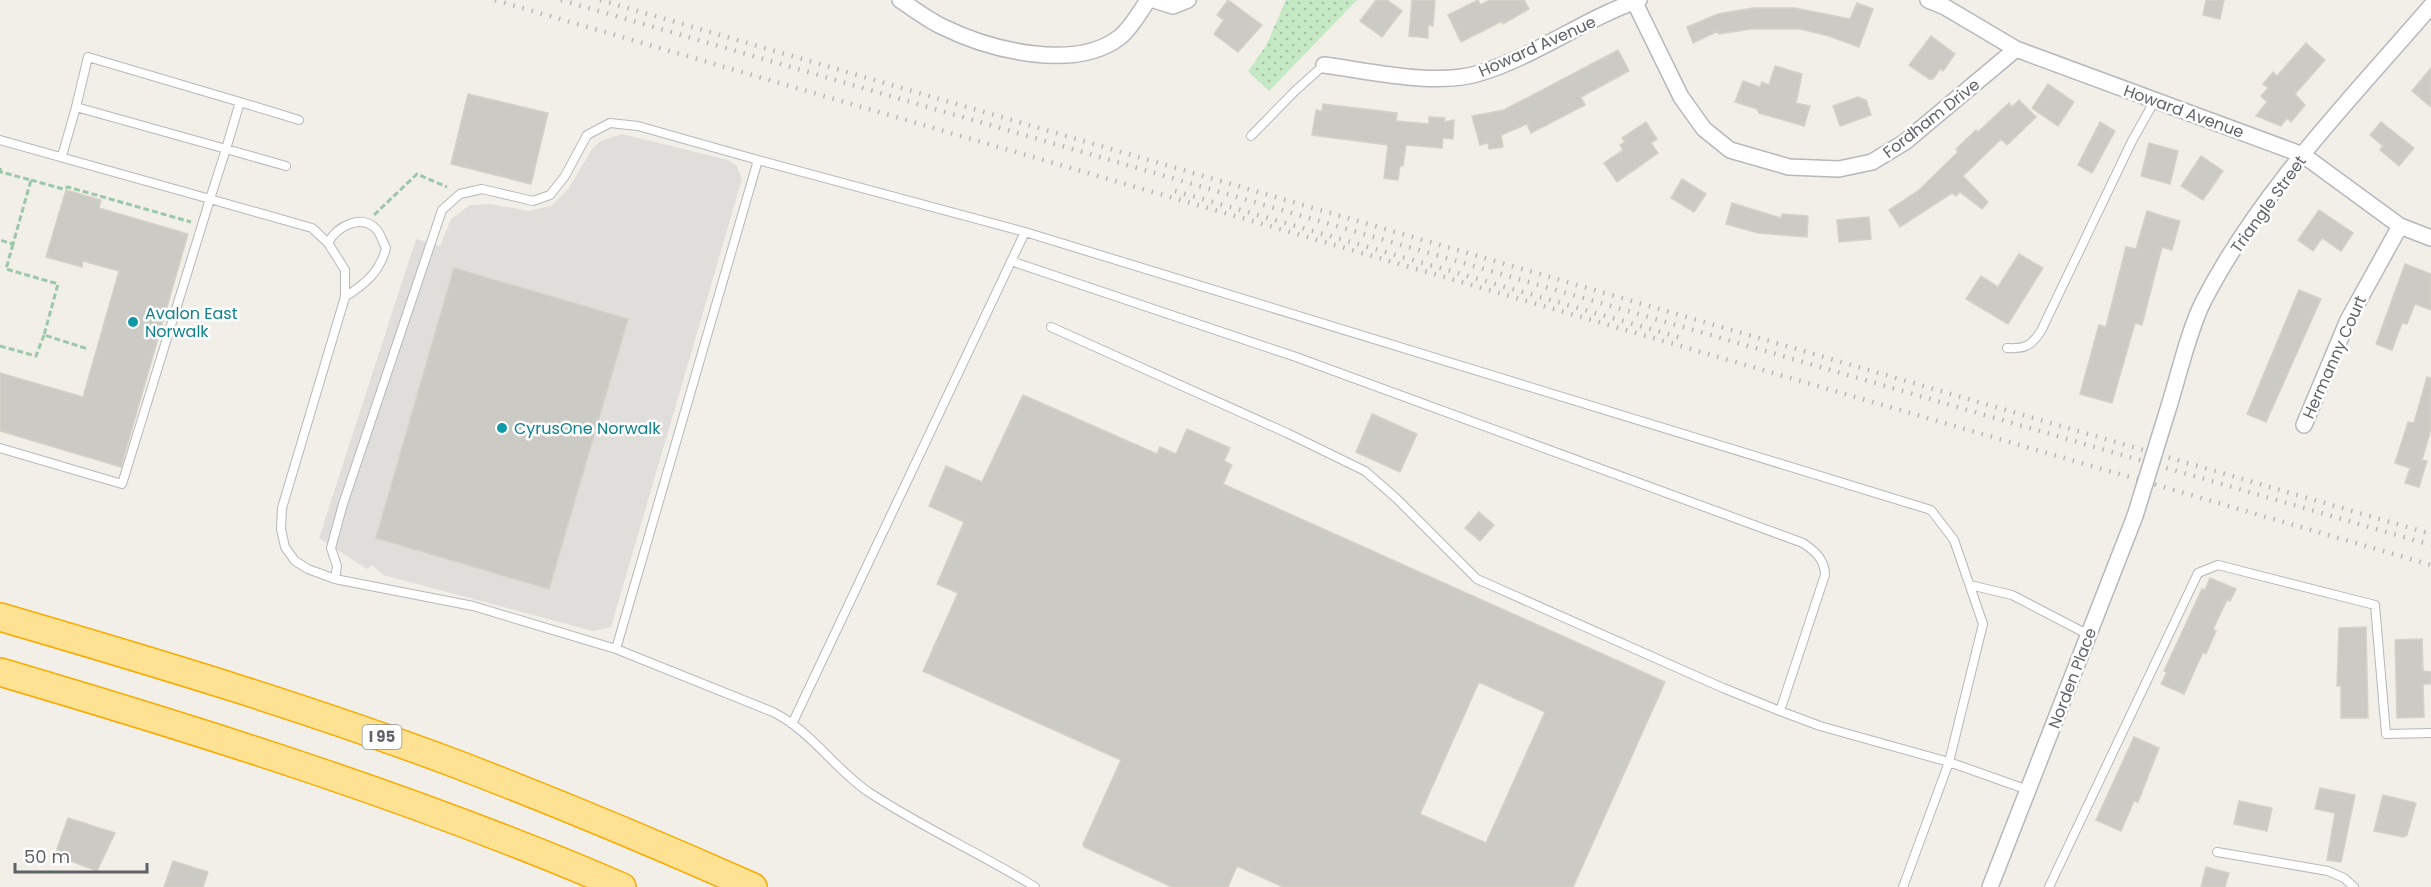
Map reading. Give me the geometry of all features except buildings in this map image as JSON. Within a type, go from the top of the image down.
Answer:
[{"type":"highway","name":"I 95","points":[[0,617],[277,701],[398,743],[578,812],[753,887]]},
{"type":"highway","points":[[0,672],[316,770],[496,836],[622,887]]},
{"type":"street","points":[[900,0],[943,27],[1001,48],[1047,56],[1083,54],[1120,37],[1148,0]]},
{"type":"street","points":[[1154,0],[1168,6],[1188,0]]},
{"type":"street","name":"Howard Avenue","points":[[1928,0],[1945,7],[2016,49],[2303,155],[2400,226],[2431,238]]},
{"type":"street","name":"Howard Avenue","points":[[1324,65],[1433,78],[1478,74],[1525,55],[1636,1]]},
{"type":"street","name":"Fordham Drive","points":[[1636,1],[1681,97],[1704,129],[1730,150],[1789,167],[1839,169],[1872,162],[1905,142],[2016,49]]},
{"type":"street","name":"Triangle Street","points":[[2149,468],[2202,304],[2240,237],[2303,155],[2431,6]]},
{"type":"street","name":"Hermanny Court","points":[[2304,425],[2348,320],[2400,226]]},
{"type":"street","name":"Norden Place","points":[[1990,887],[2135,516],[2149,468]]},
{"type":"lane","points":[[62,156],[88,57],[299,120]]},
{"type":"lane","points":[[1251,136],[1294,90],[1324,65]]},
{"type":"lane","points":[[2007,348],[2022,349],[2033,344],[2041,331],[2132,141],[2155,100]]},
{"type":"lane","points":[[0,448],[122,484],[240,102]]},
{"type":"lane","points":[[76,107],[286,166]]},
{"type":"lane","points":[[335,579],[337,566],[332,548],[343,504],[441,210],[460,194],[482,189],[534,201],[550,195],[565,176],[587,135],[610,123],[638,126],[1025,232],[1931,510],[1954,540],[1983,624],[1949,762],[1903,887]]},
{"type":"lane","points":[[0,140],[312,228],[328,243],[345,270],[345,297],[281,518],[282,538],[290,555],[308,569],[335,579],[473,606],[616,649],[793,722],[865,789],[920,824],[1035,887]]},
{"type":"lane","points":[[616,649],[758,160]]},
{"type":"lane","points":[[328,243],[333,233],[344,225],[363,222],[377,230],[386,248],[382,264],[367,283],[345,297]]},
{"type":"lane","points":[[793,722],[1025,232]]},
{"type":"lane","points":[[1011,261],[1296,357],[1803,543],[1820,557],[1825,566],[1825,575],[1780,711]]},
{"type":"lane","points":[[1051,327],[1287,433],[1365,471],[1404,505],[1477,579],[1780,711],[1820,726],[1949,762],[2028,790]]},
{"type":"lane","points":[[2049,887],[2198,573],[2218,565],[2375,605],[2386,734],[2431,734]]},
{"type":"lane","points":[[1970,585],[2012,595],[2089,635]]},
{"type":"lane","points":[[2217,852],[2328,871],[2344,878],[2354,887]]},
{"type":"path","points":[[0,168],[1,172],[63,189],[68,187],[202,225]]},
{"type":"path","points":[[363,222],[379,211],[417,174],[460,194]]},
{"type":"path","points":[[0,346],[36,356],[58,284],[6,269],[32,180]]},
{"type":"path","points":[[0,240],[13,244]]},
{"type":"path","points":[[44,335],[88,349]]},
{"type":"shaded area","points":[[622,134],[728,160],[737,166],[742,179],[611,627],[593,631],[383,575],[372,565],[367,569],[319,538],[416,239],[440,246],[451,219],[470,205],[491,204],[529,211],[551,206],[569,188],[592,149],[601,141]]},
{"type":"green space","points":[[1286,0],[1357,0],[1269,91],[1248,71],[1266,46]]},
{"type":"railway","points":[[495,0],[2431,565]]},
{"type":"railway","points":[[561,0],[2431,545]]},
{"type":"railway","points":[[600,0],[2431,534]]},
{"type":"railway","points":[[1175,191],[1685,339]]},
{"type":"place","name":"Avalon East Norwalk","points":[[133,322]]},
{"type":"place","name":"CyrusOne Norwalk","points":[[502,428]]}]
